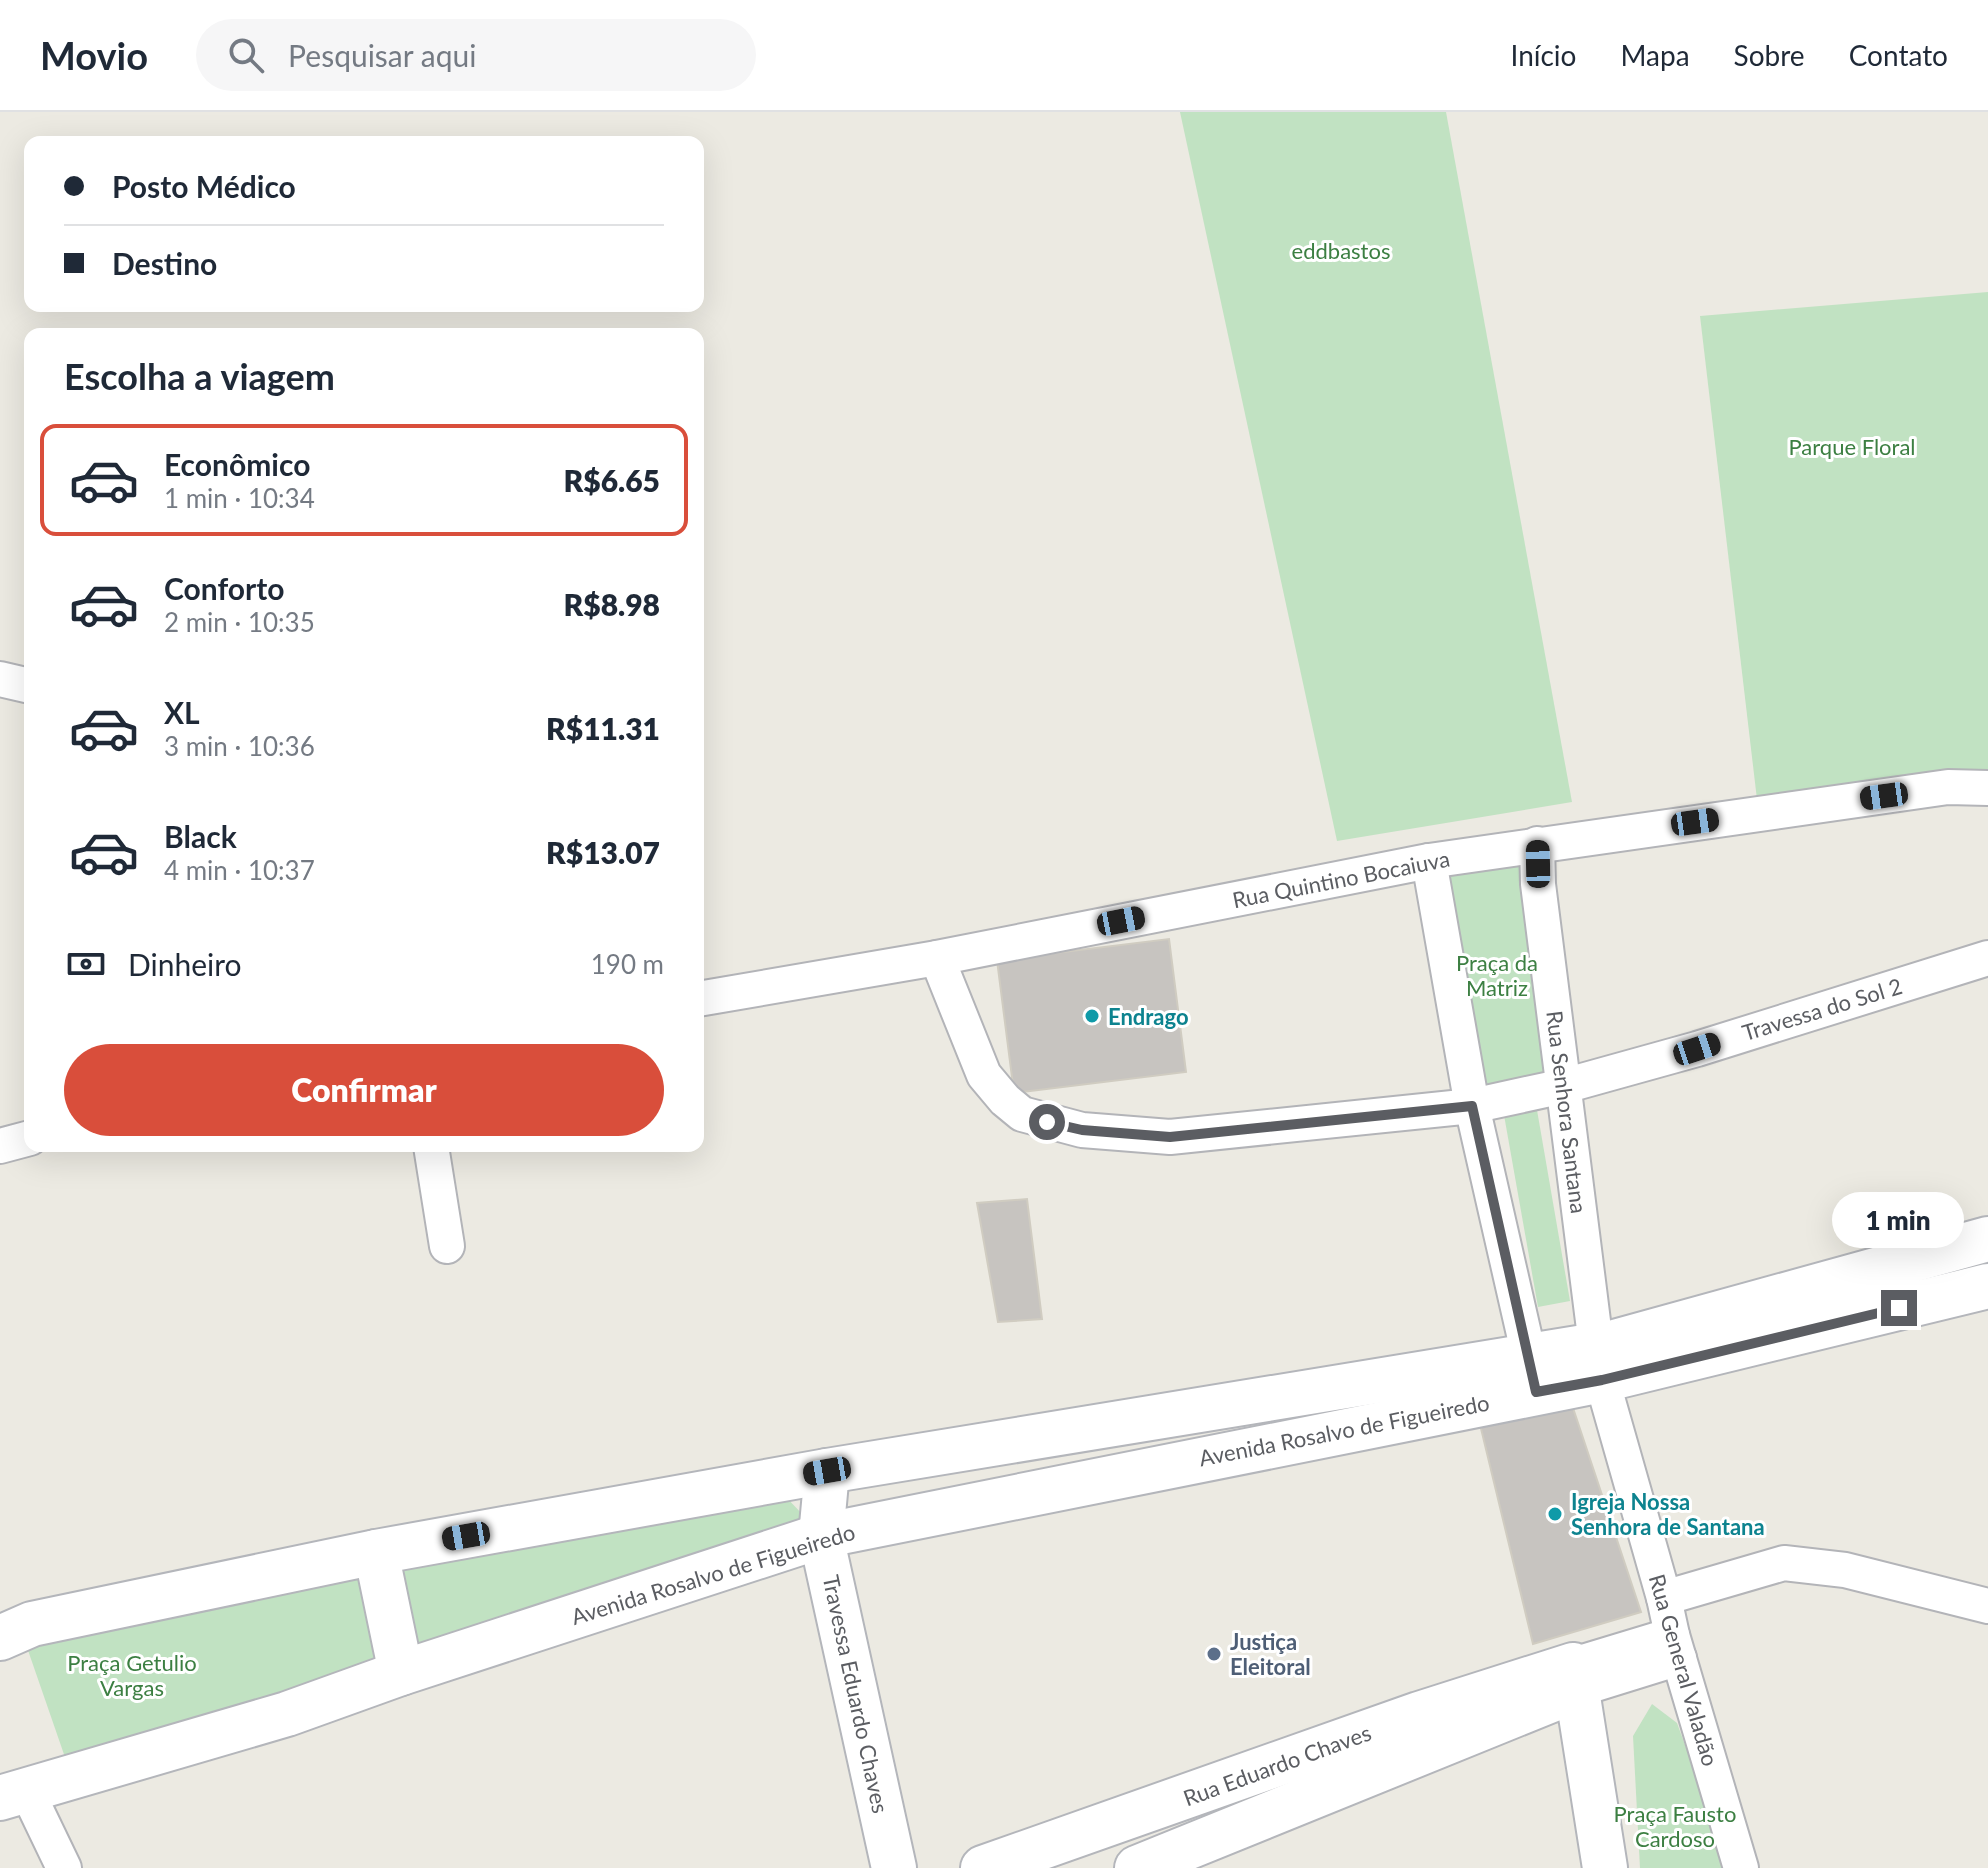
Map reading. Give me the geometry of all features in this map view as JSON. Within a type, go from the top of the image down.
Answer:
[{"type":"main road","points":[[1599,1362],[1988,1239]]},
{"type":"main road","points":[[1599,1362],[1988,1286]]},
{"type":"main road","name":"Avenida Rosalvo de Figueiredo","points":[[0,1638],[32,1624],[376,1552],[827,1471],[1533,1374],[1599,1362]]},
{"type":"main road","name":"Avenida Rosalvo de Figueiredo","points":[[14,1795],[287,1714],[401,1673],[821,1536],[1533,1374]]},
{"type":"main road","name":"Travessa Eduardo Chaves","points":[[827,1471],[821,1536],[894,1868]]},
{"type":"main road","points":[[376,1552],[401,1673]]},
{"type":"main road","points":[[1574,1678],[1605,1868]]},
{"type":"main road","name":"Rua Eduardo Chaves","points":[[983,1868],[1419,1714],[1574,1678]]},
{"type":"main road","name":"Rua Eduardo Chaves","points":[[1137,1868],[1574,1678]]},
{"type":"street","points":[[0,679],[24,685]]},
{"type":"street","name":"Rua Quintino Bocaiuva","points":[[704,998],[937,958],[1429,861],[1948,787],[1988,788]]},
{"type":"street","name":"Rua Senhora Santana","points":[[1537,844],[1538,884],[1599,1362]]},
{"type":"street","points":[[1429,861],[1472,1106],[1533,1374]]},
{"type":"street","name":"Travessa do Sol 2","points":[[937,958],[984,1075],[1005,1100],[1022,1114],[1096,1132],[1170,1137],[1472,1106],[1564,1086],[1697,1049],[1988,958]]},
{"type":"street","points":[[0,1146],[24,1140]]},
{"type":"street","points":[[432,1152],[447,1246]]},
{"type":"street","name":"Rua General Valadão","points":[[1599,1362],[1675,1646],[1741,1868]]},
{"type":"street","points":[[1664,1598],[1784,1563],[1845,1570],[1988,1606]]},
{"type":"street","points":[[1574,1678],[1675,1646]]},
{"type":"street","points":[[14,1795],[64,1868]]},
{"type":"green space","name":"eddbastos","points":[[1180,112],[1446,112],[1572,802],[1337,841]]},
{"type":"green space","name":"Parque Floral","points":[[1988,292],[1988,792],[1758,808],[1700,316]]},
{"type":"green space","name":"Praça da Matriz","points":[[1518,860],[1548,1080],[1477,1089],[1446,869]]},
{"type":"green space","points":[[1537,1110],[1570,1301],[1538,1307],[1504,1115]]},
{"type":"green space","points":[[783,1494],[806,1518],[406,1661],[381,1544]]},
{"type":"green space","name":"Praça Getulio Vargas","points":[[371,1540],[396,1672],[76,1789],[13,1607]]},
{"type":"green space","name":"Praça Fausto Cardoso","points":[[1652,1704],[1677,1723],[1730,1868],[1640,1868],[1633,1736]]},
{"type":"building","name":"Endrago","points":[[1169,939],[1186,1072],[1014,1093],[997,960]]},
{"type":"building","points":[[1027,1199],[1042,1319],[998,1322],[977,1203]]},
{"type":"building","name":"Igreja Nossa Senhora de Santana","points":[[1569,1396],[1641,1612],[1533,1644],[1478,1416]]},
{"type":"place","name":"Endrago","points":[[1092,1016]]},
{"type":"place","name":"Igreja Nossa Senhora de Santana","points":[[1555,1514]]},
{"type":"place","name":"Justiça Eleitoral","points":[[1214,1654]]},
{"type":"route","points":[[1047,1122],[1082,1130],[1170,1137],[1472,1106],[1536,1392],[1602,1380],[1899,1308]]}]
